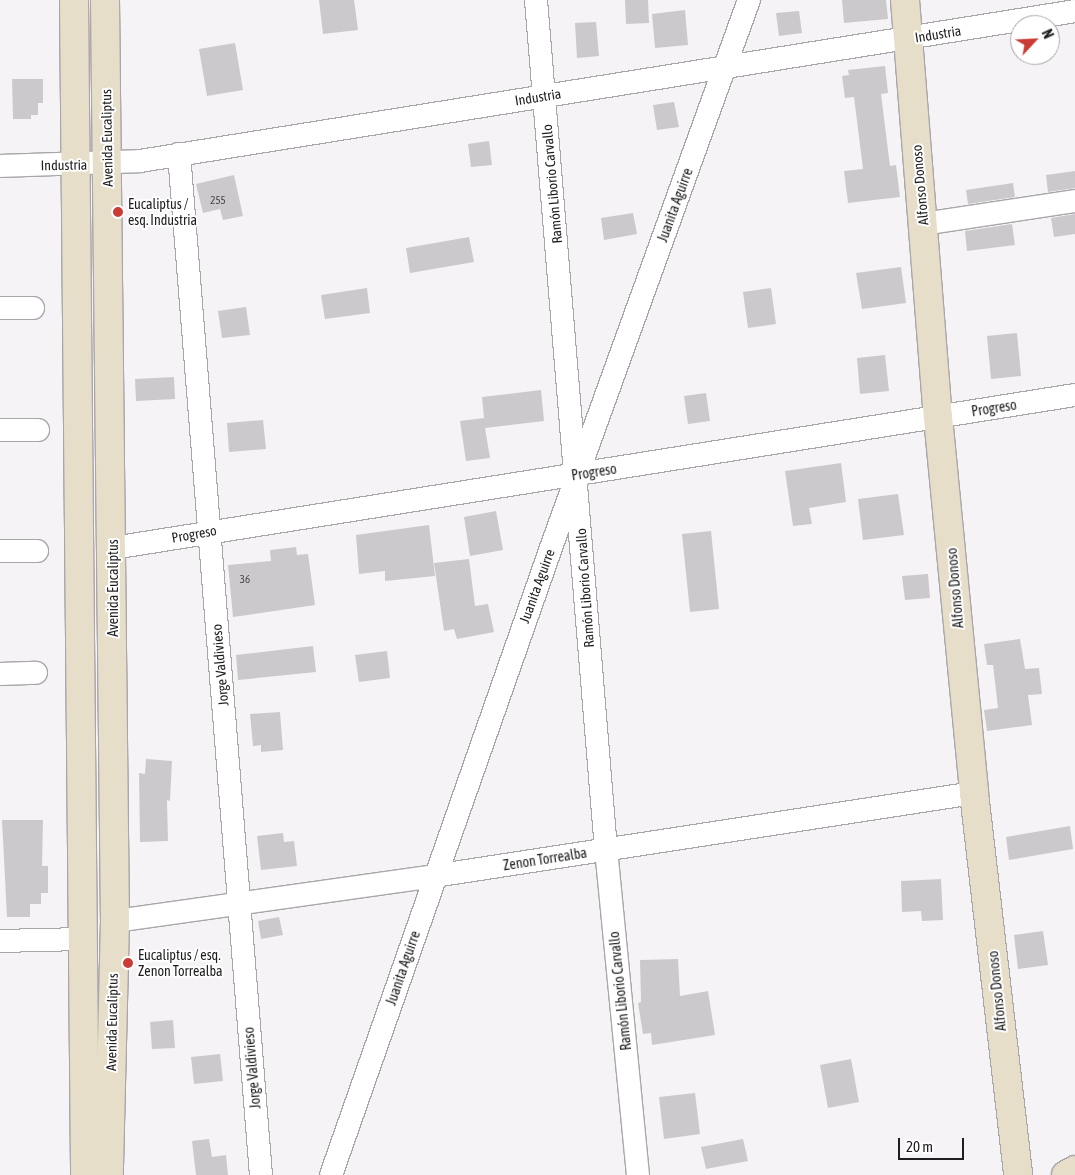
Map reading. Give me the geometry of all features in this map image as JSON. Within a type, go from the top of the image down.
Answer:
[{"type":"main road","name":"Avenida Eucaliptus","points":[[74,0],[84,1175]]},
{"type":"main road","name":"Avenida Eucaliptus","points":[[106,0],[113,548],[115,921],[109,1175]]},
{"type":"main road","name":"Alfonso Donoso","points":[[905,0],[938,417],[974,793],[1018,1175]]},
{"type":"main road","points":[[1066,1175],[1075,1170]]},
{"type":"street","name":"Ramón Liborio Carvallo","points":[[536,0],[577,475],[606,849],[638,1175]]},
{"type":"street","name":"Juanita Aguirre","points":[[332,1175],[434,876],[749,0]]},
{"type":"street","name":"Industria","points":[[0,166],[108,164],[178,154],[1075,11]]},
{"type":"street","name":"Jorge Valdivieso","points":[[178,154],[261,1175]]},
{"type":"street","points":[[923,224],[1075,202]]},
{"type":"street","points":[[0,308],[34,308]]},
{"type":"street","name":"Progreso","points":[[113,548],[209,531],[577,475],[1075,395]]},
{"type":"street","points":[[0,430],[38,430]]},
{"type":"street","points":[[0,551],[36,550]]},
{"type":"street","points":[[0,674],[36,673]]},
{"type":"street","name":"Zenon Torrealba","points":[[115,921],[434,876],[974,793]]},
{"type":"street","points":[[0,940],[83,939]]},
{"type":"building","points":[[319,0],[354,0],[358,30],[323,34]]},
{"type":"building","points":[[625,0],[648,0],[649,23],[626,24]]},
{"type":"building","points":[[842,0],[886,0],[888,19],[844,23]]},
{"type":"building","points":[[685,10],[688,45],[655,48],[652,14]]},
{"type":"building","points":[[799,11],[802,33],[779,36],[776,13]]},
{"type":"building","points":[[596,22],[599,56],[577,58],[575,23]]},
{"type":"building","points":[[235,43],[243,90],[207,96],[199,49]]},
{"type":"building","points":[[885,66],[888,93],[881,94],[890,166],[896,165],[900,197],[848,203],[844,171],[863,169],[854,97],[845,98],[842,76],[849,75],[848,70]]},
{"type":"building","points":[[12,79],[43,79],[43,103],[38,103],[38,115],[31,115],[31,119],[13,119]]},
{"type":"building","points":[[674,102],[679,127],[657,130],[653,105]]},
{"type":"building","points":[[489,141],[492,165],[471,167],[468,144]]},
{"type":"building","points":[[1075,171],[1075,188],[1048,192],[1046,175]]},
{"type":"building","points":[[234,175],[243,216],[223,220],[220,209],[203,213],[196,184]]},
{"type":"building","points":[[1013,183],[1015,197],[968,204],[966,190]]},
{"type":"building","points":[[633,213],[637,234],[604,240],[601,218]]},
{"type":"building","points":[[1075,214],[1075,234],[1054,237],[1051,218]]},
{"type":"building","points":[[1012,224],[1015,245],[967,251],[965,231]]},
{"type":"building","points":[[469,237],[474,262],[410,273],[406,248]]},
{"type":"building","points":[[901,267],[906,303],[862,309],[856,273]]},
{"type":"building","points":[[367,288],[370,313],[325,319],[321,295]]},
{"type":"building","points":[[771,288],[776,324],[748,328],[743,292]]},
{"type":"building","points":[[246,307],[250,335],[222,338],[218,311]]},
{"type":"building","points":[[1017,333],[1021,376],[991,379],[987,336]]},
{"type":"building","points":[[885,355],[889,391],[860,394],[857,358]]},
{"type":"building","points":[[174,377],[175,399],[136,401],[135,379]]},
{"type":"building","points":[[541,390],[544,421],[485,428],[482,397]]},
{"type":"building","points":[[706,393],[710,421],[688,424],[684,396]]},
{"type":"building","points":[[484,418],[490,458],[466,461],[460,421]]},
{"type":"building","points":[[263,420],[266,449],[229,452],[227,423]]},
{"type":"building","points":[[841,463],[846,502],[809,508],[812,524],[793,526],[785,471]]},
{"type":"building","points":[[898,494],[904,535],[863,540],[858,499]]},
{"type":"building","points":[[496,511],[503,550],[470,556],[464,517]]},
{"type":"building","points":[[429,525],[435,576],[385,581],[385,571],[359,574],[356,535]]},
{"type":"building","points":[[711,531],[719,609],[690,612],[682,534]]},
{"type":"building","points":[[296,547],[297,555],[308,554],[315,605],[233,617],[228,565],[271,561],[270,550]]},
{"type":"building","points":[[469,559],[475,606],[488,604],[494,632],[457,639],[454,629],[444,631],[434,563]]},
{"type":"building","points":[[928,574],[930,598],[905,600],[902,576]]},
{"type":"building","points":[[1020,639],[1025,669],[1039,668],[1042,694],[1028,695],[1032,725],[987,731],[984,710],[998,708],[993,665],[987,665],[984,644]]},
{"type":"building","points":[[313,646],[316,672],[238,680],[236,655]]},
{"type":"building","points":[[387,651],[390,678],[359,682],[355,655]]},
{"type":"building","points":[[280,712],[283,750],[261,752],[261,745],[253,746],[250,714]]},
{"type":"building","points":[[146,759],[172,761],[170,801],[167,800],[168,841],[140,842],[139,773],[145,774]]},
{"type":"building","points":[[2,820],[43,820],[42,866],[48,866],[48,893],[41,893],[41,904],[30,904],[30,917],[7,917]]},
{"type":"building","points":[[1070,826],[1073,849],[1009,860],[1006,837]]},
{"type":"building","points":[[283,833],[284,842],[294,841],[297,866],[261,870],[257,836]]},
{"type":"building","points":[[941,879],[943,920],[922,921],[921,911],[902,912],[901,881]]},
{"type":"building","points":[[279,917],[283,935],[261,939],[258,921]]},
{"type":"building","points":[[1043,931],[1048,965],[1018,969],[1014,935]]},
{"type":"building","points":[[678,959],[680,996],[708,991],[715,1035],[652,1045],[651,1033],[643,1034],[638,1003],[641,1002],[640,960]]},
{"type":"building","points":[[173,1020],[175,1048],[152,1049],[150,1022]]},
{"type":"building","points":[[220,1054],[223,1081],[194,1084],[191,1057]]},
{"type":"building","points":[[851,1059],[859,1102],[828,1108],[820,1065]]},
{"type":"building","points":[[695,1093],[700,1134],[664,1139],[659,1097]]},
{"type":"building","points":[[209,1139],[212,1157],[226,1155],[228,1175],[196,1175],[192,1141]]},
{"type":"building","points":[[743,1139],[748,1161],[706,1169],[701,1147]]},
{"type":"place","name":"Eucaliptus / esq. Industria","points":[[118,212]]},
{"type":"place","name":"Eucaliptus / esq. Zenon Torrealba","points":[[128,963]]}]
